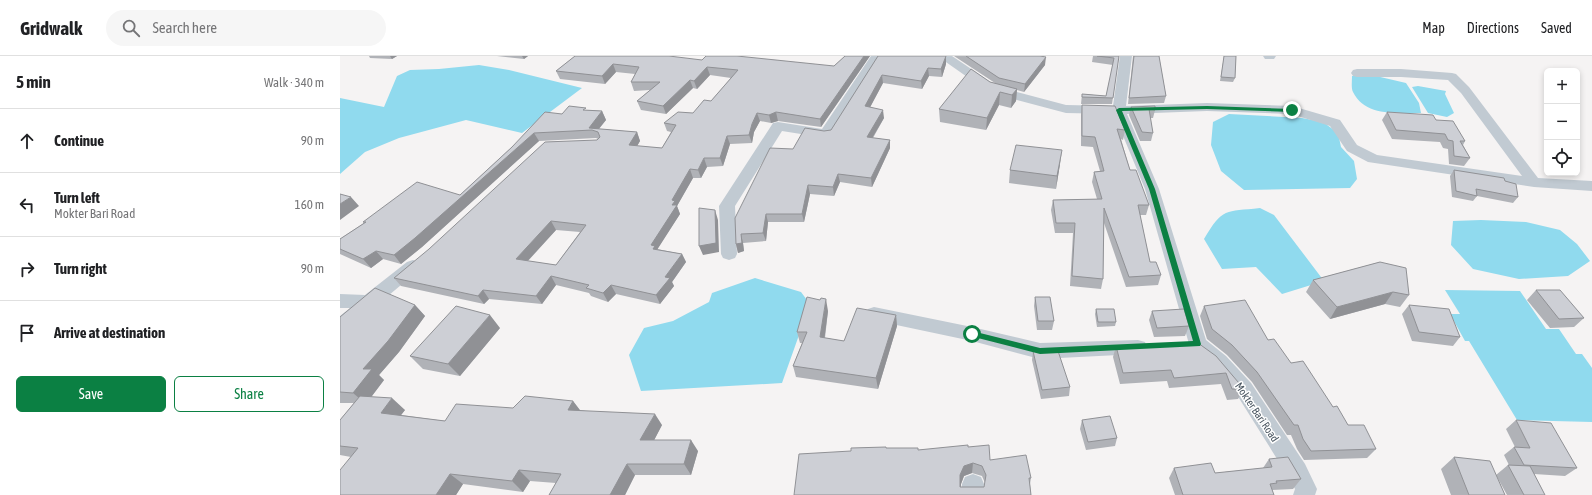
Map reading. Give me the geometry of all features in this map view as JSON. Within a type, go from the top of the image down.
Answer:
[{"type":"street","points":[[728,254],[727,206],[778,126],[826,134],[877,56]]},
{"type":"street","points":[[939,56],[946,57],[994,90],[1066,109],[1119,110],[1207,107],[1292,110],[1335,123],[1352,148],[1373,159],[1534,182],[1592,186]]},
{"type":"street","points":[[1119,110],[1126,56]]},
{"type":"street","points":[[1357,73],[1401,73],[1452,77],[1465,90],[1534,182]]},
{"type":"street","name":"Mokter Bari Road","points":[[1119,110],[1152,189],[1190,344],[1219,361],[1244,389],[1297,471],[1306,489],[1304,495]]},
{"type":"street","points":[[340,326],[423,257]]},
{"type":"street","points":[[340,300],[368,302]]},
{"type":"street","points":[[861,311],[972,334],[1040,351],[1158,346]]},
{"type":"water","points":[[479,65],[509,70],[582,88],[522,133],[466,120],[399,138],[365,152],[340,174],[340,98],[384,107],[397,76],[410,70]]},
{"type":"water","points":[[1352,76],[1376,76],[1406,83],[1419,103],[1421,113],[1383,112],[1365,106],[1358,100],[1353,92]]},
{"type":"water","points":[[1418,86],[1446,91],[1445,94],[1454,113],[1447,117],[1428,113],[1412,87]]},
{"type":"water","points":[[1229,114],[1302,118],[1323,122],[1338,133],[1341,147],[1354,161],[1357,179],[1350,188],[1244,190],[1221,171],[1211,145],[1213,122]]},
{"type":"water","points":[[1260,208],[1274,215],[1324,281],[1282,294],[1256,267],[1222,269],[1204,239],[1210,229],[1221,216],[1226,213]]},
{"type":"water","points":[[1481,220],[1526,222],[1560,230],[1577,244],[1590,261],[1568,276],[1519,279],[1473,269],[1451,245],[1453,221]]},
{"type":"water","points":[[755,278],[801,292],[810,304],[782,383],[641,391],[629,355],[644,328],[673,321],[709,302],[712,293]]},
{"type":"water","points":[[1445,290],[1520,291],[1546,329],[1559,329],[1576,354],[1582,354],[1592,368],[1592,422],[1517,420],[1469,341],[1465,341],[1450,314],[1460,314]]},
{"type":"building","points":[[575,56],[669,56],[702,60],[706,56],[737,56],[834,66],[845,56],[864,56],[820,119],[776,112],[769,115],[757,113],[749,135],[727,136],[720,158],[704,158],[698,170],[690,169],[672,200],[675,201],[672,205],[677,205],[651,245],[655,246],[653,249],[682,254],[665,277],[670,278],[656,295],[611,285],[603,293],[586,288],[589,285],[551,276],[536,296],[483,290],[478,296],[394,278],[429,249],[545,142],[597,140],[600,137],[598,132],[592,130],[534,133],[394,255],[376,251],[363,259],[340,249],[340,239],[366,222],[363,222],[417,182],[460,195],[512,147],[545,112],[562,114],[569,106],[586,108],[583,110],[602,111],[589,128],[637,132],[629,145],[662,148],[676,125],[664,123],[678,112],[693,113],[704,100],[711,101],[738,70],[707,67],[694,81],[690,80],[663,106],[637,101],[660,82],[631,82],[639,67],[613,64],[602,76],[556,71]],"holes":[[[551,221],[586,225],[556,265],[516,259]]]},
{"type":"building","points":[[878,56],[946,56],[941,69],[928,68],[921,81],[882,75],[865,106],[883,110],[867,137],[890,140],[871,178],[838,174],[833,187],[808,185],[802,214],[766,214],[763,233],[741,234],[742,243],[736,244],[735,218],[770,148],[793,149],[805,128],[824,131],[831,130]]},
{"type":"building","points":[[966,56],[1046,57],[1025,84],[999,78]]},
{"type":"building","points":[[1097,56],[1119,56],[1113,98],[1082,97],[1082,94],[1106,96],[1114,58]]},
{"type":"building","points":[[1134,56],[1159,56],[1166,96],[1129,98]]},
{"type":"building","points":[[1224,56],[1236,56],[1235,78],[1221,77]]},
{"type":"building","points":[[971,69],[990,82],[1017,89],[1012,95],[1000,92],[987,118],[939,109]]},
{"type":"building","points":[[1082,105],[1115,106],[1125,130],[1117,129],[1130,170],[1136,170],[1149,205],[1138,205],[1150,262],[1156,262],[1161,275],[1129,277],[1104,208],[1103,279],[1072,276],[1075,223],[1056,223],[1053,200],[1102,199],[1094,172],[1104,171],[1095,137],[1082,136]]},
{"type":"building","points":[[1155,106],[1155,110],[1149,109],[1153,133],[1142,132],[1131,107]]},
{"type":"building","points":[[1387,112],[1433,115],[1436,120],[1453,121],[1465,141],[1460,141],[1470,158],[1454,156],[1453,141],[1448,140],[1445,134],[1396,130]]},
{"type":"building","points":[[1016,145],[1062,150],[1057,176],[1010,170]]},
{"type":"building","points":[[1454,170],[1504,178],[1505,181],[1516,184],[1518,197],[1476,189],[1477,196],[1456,191]]},
{"type":"building","points":[[340,194],[351,197],[340,204]]},
{"type":"building","points":[[699,208],[715,210],[716,243],[699,246]]},
{"type":"building","points":[[1380,262],[1406,268],[1409,295],[1393,292],[1337,307],[1313,280]]},
{"type":"building","points":[[375,288],[415,305],[388,341],[363,369],[372,369],[353,393],[340,392],[340,317]]},
{"type":"building","points":[[1536,290],[1560,290],[1584,318],[1559,319]]},
{"type":"building","points":[[807,297],[820,300],[821,298],[826,299],[820,337],[844,341],[857,308],[896,315],[876,378],[793,366],[807,332],[797,332]]},
{"type":"building","points":[[1035,297],[1050,297],[1054,321],[1038,321]]},
{"type":"building","points":[[1245,300],[1268,340],[1274,339],[1291,363],[1303,361],[1333,407],[1337,406],[1348,425],[1364,425],[1376,449],[1311,451],[1303,439],[1298,425],[1294,425],[1257,372],[1232,345],[1212,329],[1204,306]]},
{"type":"building","points":[[1409,305],[1449,309],[1460,337],[1419,332]]},
{"type":"building","points":[[456,306],[490,315],[448,364],[410,356]]},
{"type":"building","points":[[1096,309],[1114,309],[1116,322],[1098,322]]},
{"type":"building","points":[[1184,309],[1189,326],[1157,328],[1152,311]]},
{"type":"building","points":[[1198,343],[1216,356],[1244,389],[1232,389],[1226,373],[1174,378],[1171,370],[1123,373],[1116,346]]},
{"type":"building","points":[[1033,351],[1058,351],[1070,387],[1042,390]]},
{"type":"building","points":[[360,396],[392,398],[381,413],[445,421],[456,404],[513,408],[525,396],[573,401],[568,410],[655,414],[640,440],[691,440],[684,464],[627,464],[610,495],[549,495],[561,474],[519,470],[512,481],[450,474],[436,495],[340,495],[340,470],[358,448],[340,446],[340,420]]},
{"type":"building","points":[[1110,416],[1117,438],[1088,442],[1082,420]]},
{"type":"building","points":[[1516,420],[1551,423],[1577,468],[1524,465],[1514,447],[1530,448]]},
{"type":"building","points":[[968,445],[968,447],[989,445],[990,460],[1026,455],[1031,478],[1029,478],[1031,495],[794,495],[799,454],[851,451],[851,448],[886,447],[918,448],[918,450]],"holes":[[[973,463],[982,466],[986,475],[984,487],[960,487],[960,475],[964,466]]]},
{"type":"building","points":[[1288,457],[1301,479],[1276,481],[1277,483],[1270,484],[1274,495],[1183,495],[1174,468],[1211,463],[1215,473],[1272,467],[1269,459]]},
{"type":"building","points":[[1454,457],[1490,461],[1505,495],[1469,495]]},
{"type":"building","points":[[1508,465],[1530,466],[1545,495],[1524,495]]},
{"type":"route","points":[[972,334],[1040,351],[1198,344],[1152,189],[1119,110],[1207,107],[1292,110]]}]
